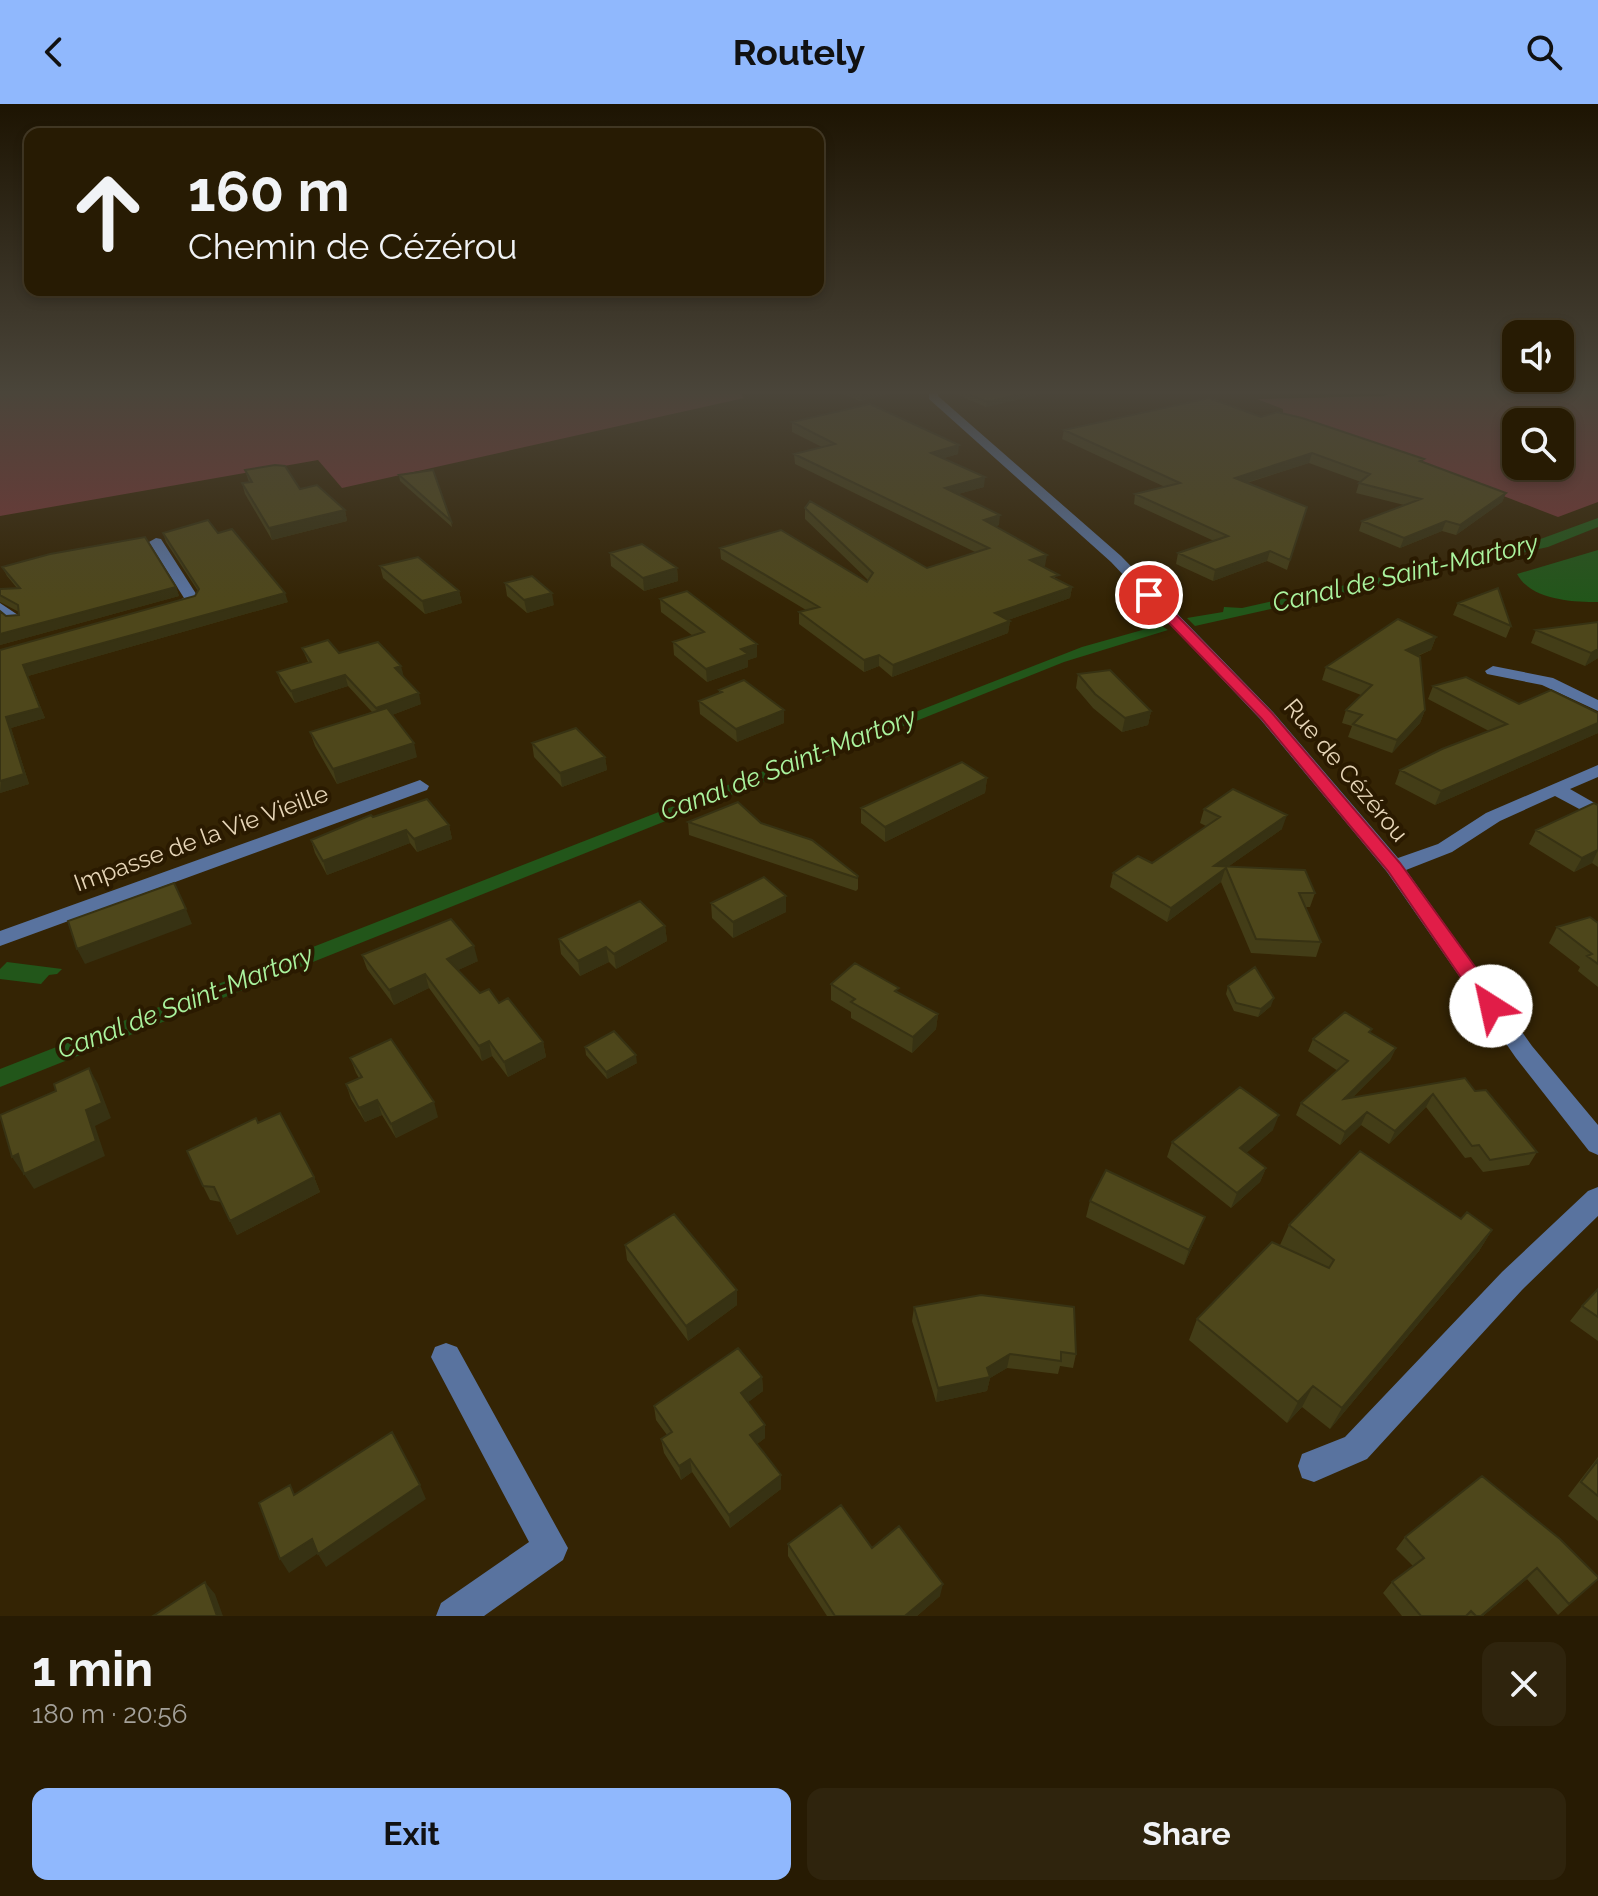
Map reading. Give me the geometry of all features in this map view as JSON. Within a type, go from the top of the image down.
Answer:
[{"type":"street","name":"Rue de Cézérou","points":[[1005,461],[1116,559],[1267,716],[1394,867],[1524,1052],[1598,1144]]},
{"type":"street","points":[[156,542],[193,600],[156,610]]},
{"type":"street","points":[[0,607],[16,620]]},
{"type":"street","points":[[1493,671],[1547,681],[1598,706]]},
{"type":"street","points":[[1394,867],[1445,848],[1493,817],[1598,770]]},
{"type":"street","name":"Impasse de la Vie Vieille","points":[[0,939],[420,786]]},
{"type":"street","points":[[1556,789],[1598,813]]},
{"type":"street","points":[[1314,1466],[1356,1448],[1512,1281],[1598,1199]]},
{"type":"street","points":[[446,1357],[551,1548],[454,1616]]},
{"type":"shaded area","points":[[0,461],[315,461],[0,516]]},
{"type":"shaded area","points":[[318,461],[465,461],[342,488]]},
{"type":"shaded area","points":[[1406,461],[1502,461],[1502,480],[1574,480],[1574,461],[1598,461],[1598,502],[1558,517]]},
{"type":"water","name":"Canal de Saint-Martory","points":[[1598,518],[1598,527],[1548,547],[1195,626],[1187,618],[1223,612],[1224,607],[1242,608],[1521,546]]},
{"type":"water","points":[[1598,550],[1598,602],[1553,598],[1523,583],[1517,574]]},
{"type":"water","name":"Canal de Saint-Martory","points":[[1160,625],[1168,630],[1064,662],[0,1087],[0,1069],[1082,647]]},
{"type":"water","points":[[7,962],[62,969],[57,974],[49,975],[41,984],[0,979],[0,969]]},
{"type":"building","points":[[808,461],[948,461],[985,477],[945,488],[1000,515],[984,520],[1047,555],[1030,560],[1059,575],[1052,577],[1072,587],[995,613],[1010,621],[893,665],[879,655],[864,660],[799,612],[819,607],[720,548],[781,530],[867,582],[873,573],[805,508],[810,501],[927,568],[989,548]]},
{"type":"building","points":[[1131,461],[1289,461],[1235,478],[1307,507],[1290,560],[1270,551],[1215,570],[1178,553],[1228,536],[1135,494],[1180,483]]},
{"type":"building","points":[[1333,461],[1421,461],[1506,493],[1460,525],[1446,521],[1404,538],[1362,521],[1421,499],[1359,483],[1370,474]]},
{"type":"building","points":[[285,466],[300,489],[317,485],[345,510],[269,528],[242,483],[252,482],[245,470]]},
{"type":"building","points":[[433,470],[451,521],[399,475]]},
{"type":"building","points":[[208,520],[218,533],[232,529],[285,593],[23,665],[40,708],[6,717],[24,774],[0,781],[0,650],[195,596],[199,589],[163,533]]},
{"type":"building","points":[[145,537],[176,587],[0,634],[0,611],[6,616],[19,615],[18,605],[0,595],[0,589],[20,588],[2,567],[50,554]]},
{"type":"building","points":[[642,544],[677,568],[643,578],[610,553]]},
{"type":"building","points":[[418,557],[459,591],[422,601],[380,566]]},
{"type":"building","points":[[532,576],[552,593],[524,600],[505,583]]},
{"type":"building","points":[[1498,588],[1511,626],[1458,603]]},
{"type":"building","points":[[687,591],[757,644],[741,649],[748,654],[706,669],[673,642],[704,632],[660,599]]},
{"type":"building","points":[[1398,619],[1436,637],[1406,650],[1420,657],[1425,710],[1397,740],[1353,724],[1362,715],[1346,710],[1372,685],[1326,667]]},
{"type":"building","points":[[1598,622],[1598,649],[1591,653],[1536,630]]},
{"type":"building","points":[[328,640],[339,653],[378,642],[401,666],[395,668],[419,693],[376,708],[345,675],[291,691],[277,672],[311,662],[302,648]]},
{"type":"building","points":[[1110,670],[1151,711],[1125,718],[1095,694],[1078,674]]},
{"type":"building","points":[[1466,677],[1519,704],[1551,690],[1598,713],[1598,723],[1441,791],[1400,770],[1442,749],[1507,724],[1433,686]]},
{"type":"building","points":[[744,680],[784,710],[736,729],[699,701]]},
{"type":"building","points":[[387,708],[414,743],[333,769],[310,732]]},
{"type":"building","points":[[576,728],[605,757],[560,773],[532,743]]},
{"type":"building","points":[[962,762],[987,778],[885,827],[861,808]]},
{"type":"building","points":[[1233,789],[1287,815],[1214,866],[1305,870],[1315,893],[1299,893],[1321,942],[1256,939],[1226,868],[1171,908],[1113,873],[1138,856],[1152,863],[1220,817],[1204,809]]},
{"type":"building","points":[[427,799],[449,825],[414,839],[406,830],[323,861],[311,840],[371,815],[373,817]]},
{"type":"building","points":[[738,802],[761,823],[812,840],[857,878],[688,822]]},
{"type":"building","points":[[1594,803],[1598,805],[1598,850],[1582,858],[1536,830]]},
{"type":"building","points":[[764,877],[786,896],[733,922],[711,903]]},
{"type":"building","points":[[174,883],[186,909],[77,949],[68,921]]},
{"type":"building","points":[[640,901],[665,926],[614,954],[606,947],[578,961],[559,939]]},
{"type":"building","points":[[1590,917],[1598,923],[1598,964],[1587,956],[1592,954],[1557,927]]},
{"type":"building","points":[[451,919],[474,946],[447,959],[480,993],[489,989],[499,1003],[508,998],[543,1042],[504,1062],[489,1041],[479,1046],[425,974],[389,990],[362,955]]},
{"type":"building","points":[[855,963],[899,988],[895,991],[938,1014],[913,1037],[851,1002],[855,999],[831,984]]},
{"type":"building","points":[[1255,967],[1274,998],[1261,1009],[1236,1003],[1228,986]]},
{"type":"building","points":[[1345,1012],[1372,1029],[1369,1032],[1396,1048],[1344,1099],[1465,1078],[1475,1091],[1486,1090],[1537,1152],[1490,1160],[1479,1145],[1472,1146],[1433,1094],[1395,1131],[1367,1112],[1345,1132],[1301,1103],[1348,1061],[1313,1039]]},
{"type":"building","points":[[614,1031],[636,1055],[606,1072],[585,1047]]},
{"type":"building","points":[[391,1039],[434,1102],[391,1124],[377,1100],[359,1108],[346,1084],[362,1077],[350,1058]]},
{"type":"building","points":[[89,1068],[102,1103],[86,1110],[96,1141],[24,1174],[18,1154],[12,1157],[0,1115],[56,1091],[54,1084]]},
{"type":"building","points":[[1240,1087],[1279,1115],[1240,1148],[1266,1168],[1237,1193],[1172,1142]]},
{"type":"building","points":[[280,1113],[314,1177],[230,1221],[214,1187],[203,1186],[187,1151],[256,1118],[258,1123]]},
{"type":"building","points":[[1360,1151],[1461,1219],[1467,1212],[1492,1230],[1342,1408],[1313,1386],[1298,1402],[1197,1319],[1272,1242],[1329,1268],[1334,1260],[1289,1225]]},
{"type":"building","points":[[1106,1170],[1205,1217],[1189,1250],[1090,1201]]},
{"type":"building","points":[[674,1214],[737,1290],[686,1326],[625,1245]]},
{"type":"building","points":[[1598,1289],[1598,1317],[1582,1306]]},
{"type":"building","points":[[981,1295],[1074,1307],[1076,1354],[1061,1352],[1061,1361],[1010,1354],[987,1368],[990,1377],[938,1388],[914,1307]]},
{"type":"building","points":[[738,1348],[762,1377],[741,1393],[765,1425],[750,1435],[781,1475],[729,1515],[690,1459],[679,1466],[661,1439],[672,1432],[654,1406]]},
{"type":"building","points":[[392,1432],[420,1485],[318,1554],[312,1539],[280,1559],[259,1503],[290,1485],[294,1495]]},
{"type":"building","points":[[1598,1460],[1598,1496],[1581,1482]]},
{"type":"building","points":[[1482,1476],[1560,1539],[1598,1579],[1569,1604],[1537,1568],[1481,1616],[1471,1611],[1466,1616],[1421,1616],[1392,1582],[1424,1558],[1405,1537]]},
{"type":"building","points":[[841,1505],[872,1548],[899,1526],[943,1584],[907,1616],[835,1616],[788,1544]]},
{"type":"building","points":[[205,1582],[217,1616],[153,1616]]},
{"type":"route","points":[[1149,595],[1267,716],[1358,823],[1394,867],[1491,1006]]}]
